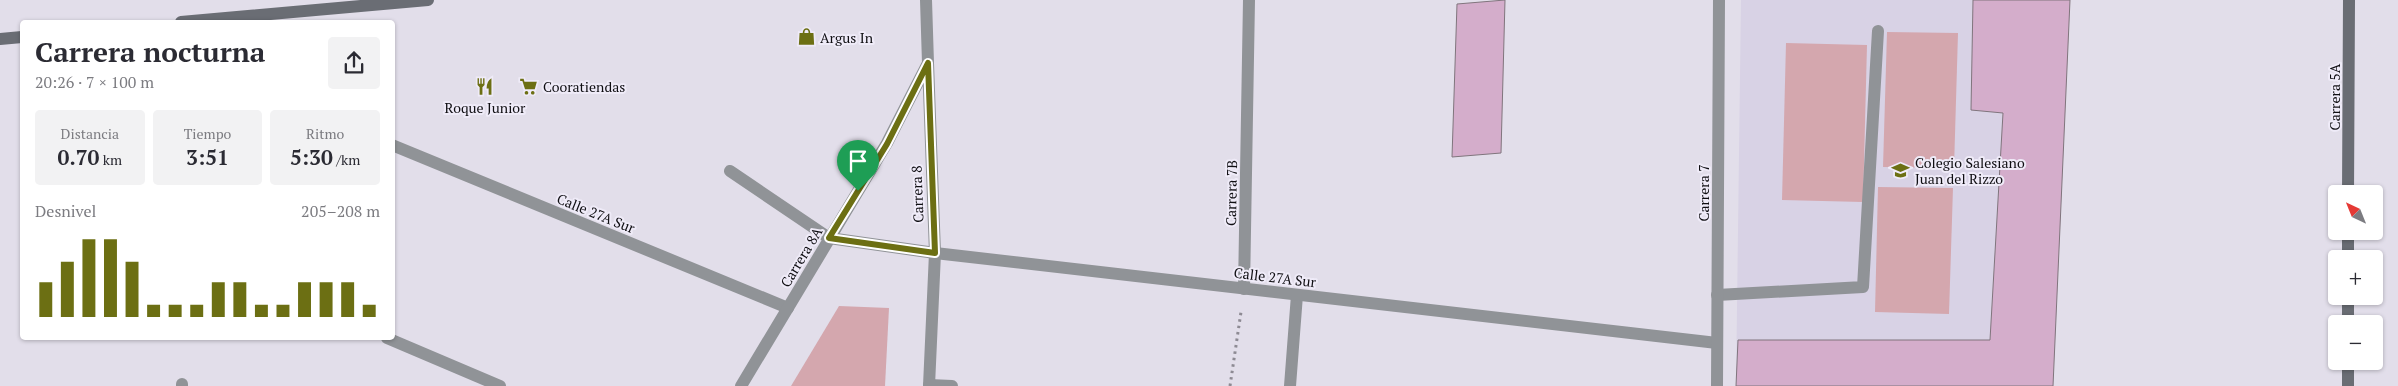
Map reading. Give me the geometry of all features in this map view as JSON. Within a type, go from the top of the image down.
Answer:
[{"type":"main road","points":[[230,20],[280,18],[428,0]]},
{"type":"main road","name":"Carrera 5A","points":[[2348,185],[2349,0]]},
{"type":"main road","points":[[0,39],[20,37]]},
{"type":"main road","points":[[2348,370],[2348,386]]},
{"type":"street","name":"Carrera 8","points":[[926,0],[935,253],[929,385]]},
{"type":"street","name":"Carrera 7B","points":[[1244,289],[1249,0]]},
{"type":"street","name":"Carrera 7","points":[[1717,386],[1718,0]]},
{"type":"street","points":[[1717,294],[1864,287],[1878,31]]},
{"type":"street","name":"Carrera 8A","points":[[741,386],[887,144],[928,63]]},
{"type":"street","name":"Calle 27A Sur","points":[[395,146],[788,308]]},
{"type":"street","points":[[730,171],[829,238]]},
{"type":"street","name":"Calle 27A Sur","points":[[829,238],[935,253],[1717,344]]},
{"type":"street","points":[[1290,386],[1298,295]]},
{"type":"street","points":[[392,340],[500,386]]},
{"type":"street","points":[[929,385],[952,386]]},
{"type":"path","points":[[1230,386],[1244,289]]},
{"type":"shaded area","name":"Colegio Salesiano Juan del Rizzo","points":[[1741,0],[2070,0],[2053,386],[1736,386]]},
{"type":"shaded area","points":[[1887,32],[1958,33],[1954,168],[1883,167]]},
{"type":"shaded area","points":[[1786,43],[1867,45],[1863,202],[1782,200]]},
{"type":"shaded area","points":[[1878,187],[1953,188],[1949,314],[1875,312]]},
{"type":"shaded area","points":[[839,306],[889,308],[885,386],[791,386]]},
{"type":"building","points":[[1505,0],[1501,153],[1452,157],[1457,4]]},
{"type":"building","points":[[1973,0],[2070,0],[2053,386],[1736,386],[1738,340],[1990,340],[2003,113],[1971,110]]},
{"type":"place","name":"Argus In","points":[[806,37]]},
{"type":"place","name":"Cooratiendas","points":[[529,86]]},
{"type":"place","name":"Roque Junior","points":[[485,87]]},
{"type":"place","name":"Colegio Salesiano Juan del Rizzo","points":[[1901,170]]},
{"type":"route","points":[[928,63],[935,253],[829,238],[858,191],[887,144],[928,63]]}]
